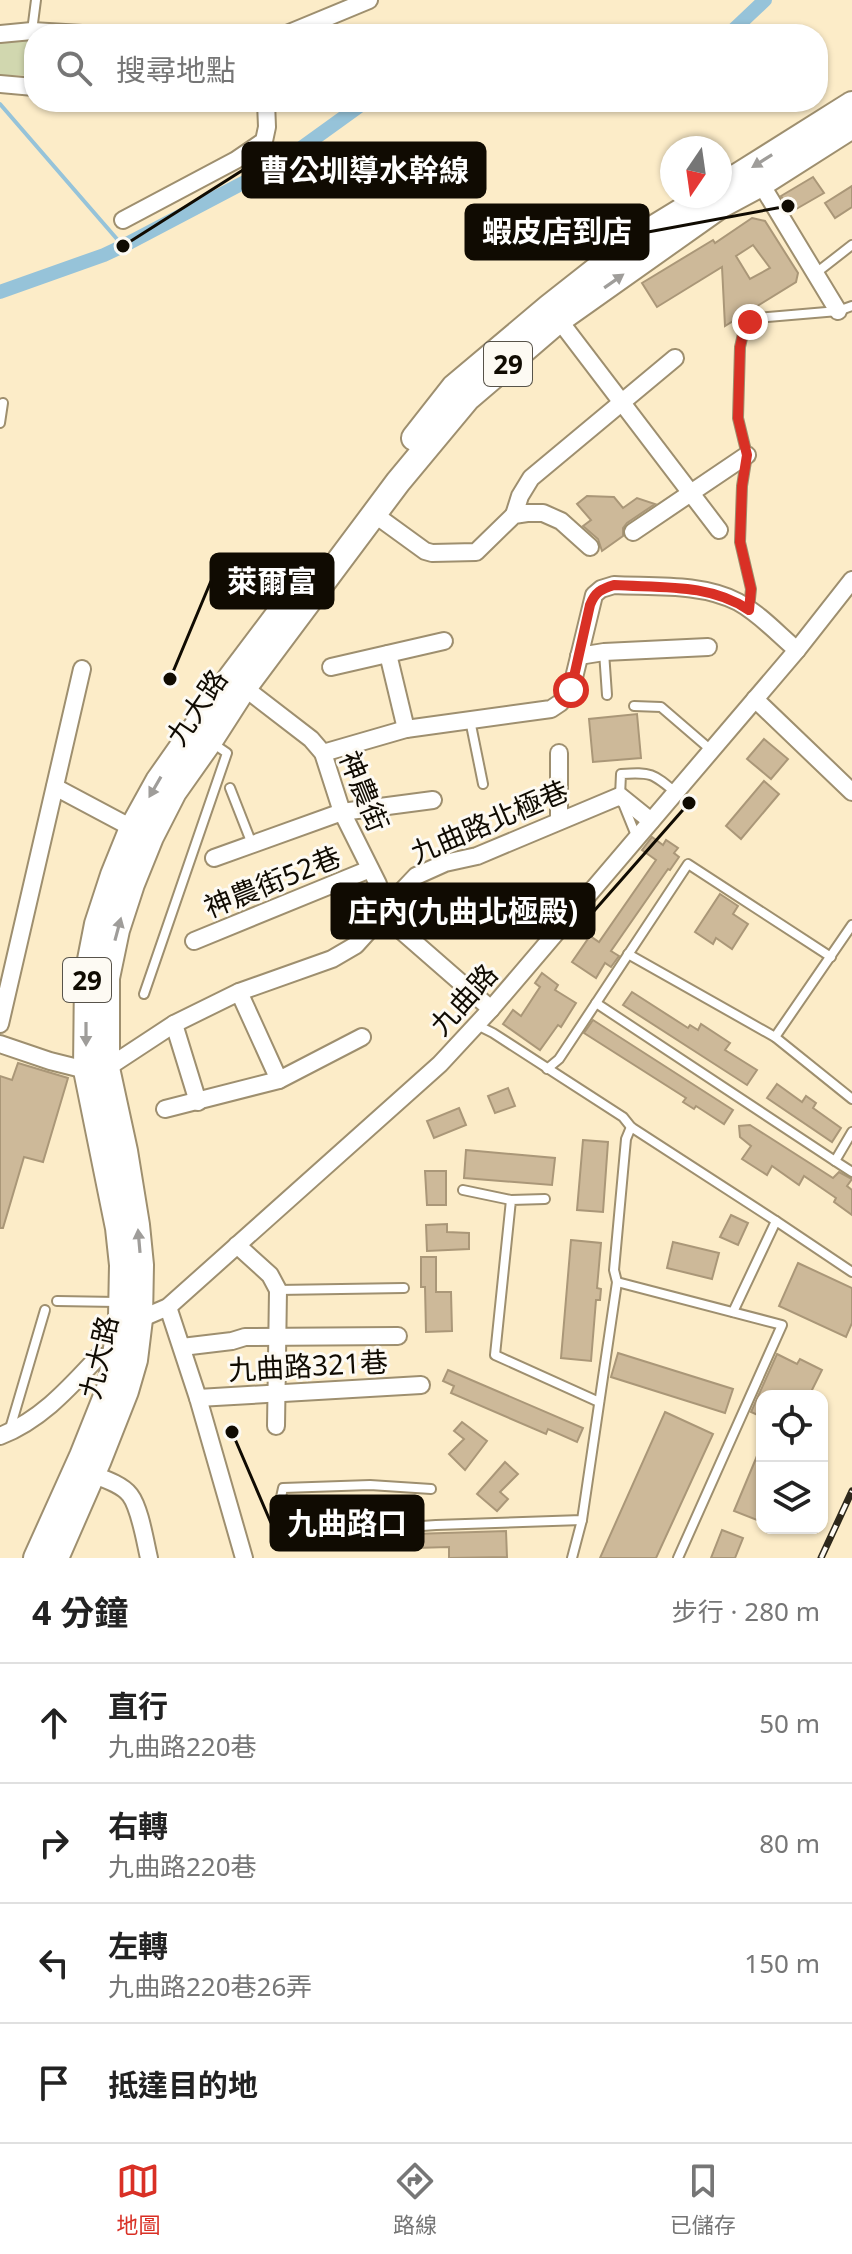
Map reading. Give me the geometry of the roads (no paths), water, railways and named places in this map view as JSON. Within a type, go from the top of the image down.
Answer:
[{"type":"main road","points":[[732,179],[852,104]]},
{"type":"main road","name":"九大路","points":[[56,1558],[110,1386],[125,1358],[127,1313],[141,1265],[125,1151],[96,1069],[87,975],[97,924],[113,875],[132,828],[158,781],[467,399],[559,320],[720,206],[761,184],[852,126]]},
{"type":"main road","name":"九大路","points":[[96,1069],[107,978],[117,930],[151,837],[174,792],[210,741],[238,682],[361,505],[454,387],[634,240],[686,208]]},
{"type":"main road","name":"九大路","points":[[36,1558],[85,1471]]},
{"type":"street","points":[[311,24],[369,0]]},
{"type":"street","points":[[0,34],[24,32]]},
{"type":"street","points":[[0,84],[24,86]]},
{"type":"street","points":[[123,220],[236,160],[264,141],[266,112]]},
{"type":"street","points":[[761,184],[815,273],[845,308]]},
{"type":"street","points":[[559,320],[719,530]]},
{"type":"street","points":[[374,514],[425,551],[476,552],[514,515],[520,496],[531,478],[675,358]]},
{"type":"street","points":[[633,532],[747,455]]},
{"type":"street","points":[[514,515],[543,513],[561,521],[590,547]]},
{"type":"street","name":"九曲路","points":[[127,1313],[168,1307],[440,1064],[491,1009],[712,751],[852,580]]},
{"type":"street","points":[[323,753],[406,729],[551,709],[571,690],[594,595],[614,585],[706,590],[724,596],[749,610],[797,650]]},
{"type":"street","points":[[331,667],[444,641]]},
{"type":"street","points":[[579,656],[708,647]]},
{"type":"street","points":[[388,654],[406,729]]},
{"type":"street","points":[[0,1024],[82,669]]},
{"type":"street","name":"神農街","points":[[238,682],[311,739],[323,753],[342,812],[378,884],[381,913]]},
{"type":"street","points":[[755,699],[852,792]]},
{"type":"street","points":[[559,753],[559,821]]},
{"type":"street","points":[[55,787],[132,828]]},
{"type":"street","points":[[620,796],[651,821]]},
{"type":"street","name":"九曲路北極巷","points":[[96,1069],[174,1024],[239,992],[332,959],[356,945],[416,876],[445,863],[477,856],[620,796]]},
{"type":"street","points":[[214,858],[342,812],[433,800]]},
{"type":"street","name":"神農街52巷","points":[[194,941],[370,869]]},
{"type":"street","points":[[381,913],[491,1009]]},
{"type":"street","points":[[239,992],[279,1080]]},
{"type":"street","points":[[174,1024],[198,1102]]},
{"type":"street","points":[[165,1109],[279,1080],[362,1037]]},
{"type":"street","points":[[0,1044],[50,1061],[96,1069]]},
{"type":"street","points":[[237,1245],[270,1275],[278,1290],[276,1426]]},
{"type":"street","points":[[168,1307],[244,1558]]},
{"type":"street","points":[[182,1347],[245,1337],[398,1336]]},
{"type":"street","points":[[4,1434],[55,1403],[98,1357],[125,1358]]},
{"type":"street","name":"九曲路321巷","points":[[198,1398],[421,1385]]},
{"type":"street","points":[[85,1471],[130,1495],[149,1558]]},
{"type":"lane","points":[[33,24],[36,0]]},
{"type":"lane","points":[[815,273],[852,245]]},
{"type":"lane","points":[[749,610],[751,589],[740,542],[742,486],[747,455],[738,418],[743,334],[756,318],[845,308]]},
{"type":"lane","points":[[0,423],[3,403]]},
{"type":"lane","points":[[604,652],[607,695]]},
{"type":"lane","points":[[634,706],[661,707],[712,751]]},
{"type":"lane","points":[[470,720],[483,784]]},
{"type":"lane","points":[[144,994],[227,753],[210,741]]},
{"type":"lane","points":[[637,838],[620,796],[621,774],[646,773],[657,777],[676,793]]},
{"type":"lane","points":[[230,788],[252,844]]},
{"type":"lane","points":[[547,1069],[559,1059],[688,864],[831,957]]},
{"type":"lane","points":[[775,1037],[852,925]]},
{"type":"lane","points":[[628,954],[775,1037],[852,1099]]},
{"type":"lane","points":[[596,1003],[852,1172]]},
{"type":"lane","points":[[477,1025],[623,1117],[631,1127],[852,1272]]},
{"type":"lane","points":[[572,1558],[582,1520],[617,1282],[614,1270],[626,1139],[631,1127]]},
{"type":"lane","points":[[835,1161],[852,1132]]},
{"type":"lane","points":[[463,1190],[511,1200],[545,1199]]},
{"type":"lane","points":[[511,1200],[495,1355],[599,1402]]},
{"type":"lane","points":[[733,1312],[776,1221]]},
{"type":"lane","points":[[617,1282],[782,1325],[678,1558]]},
{"type":"lane","points":[[278,1290],[404,1288]]},
{"type":"lane","points":[[57,1301],[127,1313]]},
{"type":"lane","points":[[4,1434],[45,1310]]},
{"type":"lane","points":[[431,1489],[370,1485],[283,1488],[276,1520],[295,1535],[436,1525],[582,1520]]},
{"type":"waterway","points":[[740,24],[765,0]]},
{"type":"waterway","points":[[0,104],[123,246]]},
{"type":"waterway","points":[[0,292],[123,246],[279,164],[351,112]]},
{"type":"railway","points":[[821,1558],[852,1491]]},
{"type":"place","name":"蝦皮店到店","points":[[788,206]]},
{"type":"place","name":"曹公圳導水幹線","points":[[123,246]]},
{"type":"place","name":"萊爾富","points":[[170,679]]},
{"type":"place","name":"庄內(九曲北極殿)","points":[[689,803]]},
{"type":"place","name":"九曲路口","points":[[232,1432]]}]
